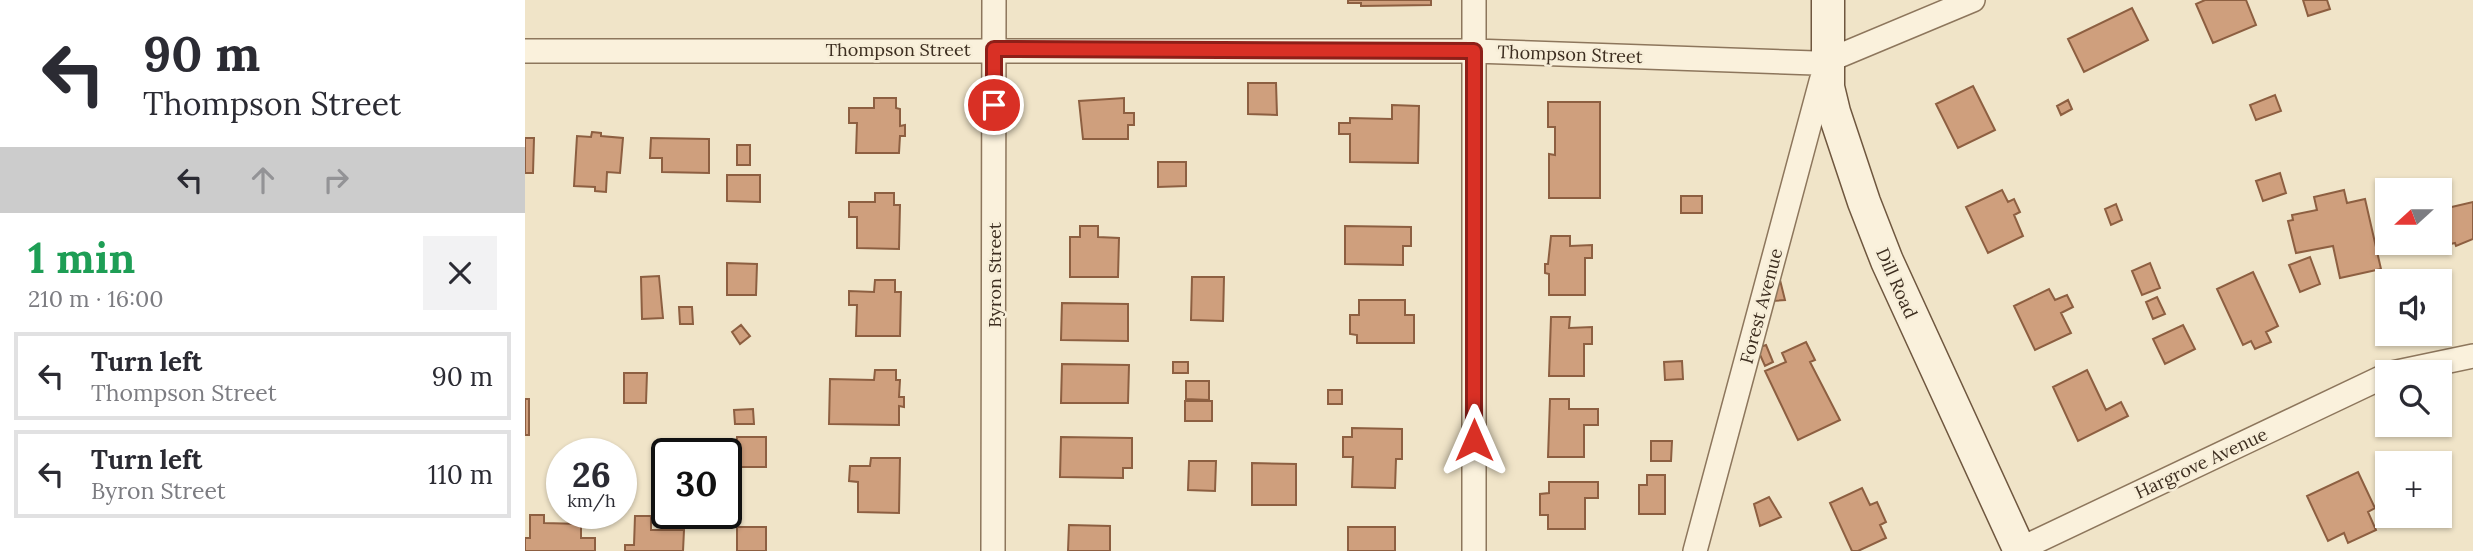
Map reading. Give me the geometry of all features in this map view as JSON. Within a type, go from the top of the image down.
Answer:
[{"type":"street","name":"Byron Street","points":[[993,0],[993,551]]},
{"type":"street","points":[[1474,0],[1474,551]]},
{"type":"street","name":"Dill Road","points":[[1828,0],[1827,61],[1834,112],[1878,238],[2018,551]]},
{"type":"street","name":"Thompson Street","points":[[525,51],[1474,51],[1815,63],[1827,61],[1973,0]]},
{"type":"street","name":"Forest Avenue","points":[[1695,551],[1827,61]]},
{"type":"street","points":[[2452,360],[2473,356]]},
{"type":"street","name":"Hargrove Avenue","points":[[2018,551],[2375,381]]},
{"type":"building","points":[[1348,0],[1431,0],[1431,5],[1361,6],[1361,3],[1348,3]]},
{"type":"building","points":[[2205,0],[2246,0],[2256,25],[2213,43],[2196,4]]},
{"type":"building","points":[[2303,0],[2327,0],[2330,9],[2308,16]]},
{"type":"building","points":[[2132,8],[2148,40],[2084,72],[2068,39]]},
{"type":"building","points":[[1248,83],[1276,83],[1277,115],[1248,114]]},
{"type":"building","points":[[1973,86],[1995,130],[1958,148],[1936,104]]},
{"type":"building","points":[[2275,95],[2281,111],[2256,120],[2250,105]]},
{"type":"building","points":[[874,98],[896,98],[896,108],[900,109],[900,126],[905,125],[905,136],[900,136],[899,153],[856,153],[857,123],[849,123],[849,108],[874,108]]},
{"type":"building","points":[[1124,98],[1124,113],[1134,113],[1134,125],[1128,125],[1128,139],[1083,139],[1079,101]]},
{"type":"building","points":[[2068,100],[2072,109],[2061,115],[2057,106]]},
{"type":"building","points":[[1548,102],[1600,102],[1600,198],[1549,198],[1549,154],[1555,155],[1555,127],[1548,127]]},
{"type":"building","points":[[1392,105],[1419,106],[1418,163],[1350,162],[1350,134],[1339,134],[1339,123],[1350,123],[1350,118],[1392,119]]},
{"type":"building","points":[[592,132],[601,133],[601,136],[623,138],[620,173],[607,172],[606,192],[595,191],[595,187],[574,186],[577,136],[591,137]]},
{"type":"building","points":[[525,138],[534,138],[533,173],[525,173]]},
{"type":"building","points":[[651,138],[709,139],[709,173],[662,172],[662,158],[650,158]]},
{"type":"building","points":[[737,145],[750,145],[750,165],[737,165]]},
{"type":"building","points":[[1158,162],[1186,162],[1186,186],[1158,187]]},
{"type":"building","points":[[2280,173],[2286,193],[2263,201],[2256,181]]},
{"type":"building","points":[[727,175],[760,175],[760,202],[727,201]]},
{"type":"building","points":[[2002,190],[2008,202],[2014,199],[2020,212],[2014,215],[2023,236],[1988,253],[1966,207]]},
{"type":"building","points":[[2344,190],[2347,203],[2365,199],[2375,243],[2375,256],[2378,256],[2381,269],[2340,278],[2333,246],[2296,253],[2288,221],[2293,220],[2292,215],[2317,210],[2314,197]]},
{"type":"building","points":[[875,193],[894,193],[894,205],[900,205],[899,249],[857,248],[857,217],[849,217],[849,202],[875,202]]},
{"type":"building","points":[[1681,196],[1702,196],[1702,213],[1681,213]]},
{"type":"building","points":[[2473,202],[2473,239],[2456,246],[2452,244],[2452,207]]},
{"type":"building","points":[[2116,204],[2122,220],[2111,225],[2105,209]]},
{"type":"building","points":[[1080,226],[1098,226],[1098,237],[1119,238],[1118,277],[1070,277],[1070,237],[1080,237]]},
{"type":"building","points":[[1345,226],[1411,227],[1411,246],[1403,246],[1403,265],[1345,264]]},
{"type":"building","points":[[1551,236],[1570,236],[1570,246],[1592,245],[1592,258],[1585,258],[1585,295],[1549,295],[1549,274],[1545,273],[1545,264],[1548,264]]},
{"type":"building","points":[[2310,257],[2320,284],[2300,292],[2289,265]]},
{"type":"building","points":[[727,263],[757,264],[756,295],[727,295]]},
{"type":"building","points":[[2150,263],[2160,288],[2142,295],[2132,271]]},
{"type":"building","points":[[2253,272],[2278,326],[2266,332],[2271,342],[2255,349],[2251,341],[2243,345],[2217,289]]},
{"type":"building","points":[[659,276],[663,318],[642,319],[641,277]]},
{"type":"building","points":[[1192,277],[1224,277],[1223,321],[1191,320]]},
{"type":"building","points":[[875,280],[895,280],[895,292],[901,292],[900,336],[856,336],[857,305],[849,305],[849,291],[874,292]]},
{"type":"building","points":[[1769,280],[1780,280],[1785,300],[1772,301]]},
{"type":"building","points":[[2049,289],[2055,300],[2067,295],[2073,307],[2061,313],[2071,333],[2035,350],[2014,306]]},
{"type":"building","points":[[2157,297],[2165,314],[2153,319],[2146,302]]},
{"type":"building","points":[[1359,300],[1405,300],[1405,315],[1414,315],[1414,343],[1357,343],[1357,335],[1350,334],[1350,315],[1359,315]]},
{"type":"building","points":[[1062,303],[1128,304],[1128,341],[1061,340]]},
{"type":"building","points":[[679,307],[692,307],[693,324],[680,324]]},
{"type":"building","points":[[1551,317],[1570,317],[1569,328],[1592,327],[1592,344],[1584,344],[1584,376],[1549,376]]},
{"type":"building","points":[[741,325],[750,336],[740,344],[732,332]]},
{"type":"building","points":[[2183,325],[2195,349],[2165,364],[2153,339]]},
{"type":"building","points":[[1806,342],[1815,360],[1810,362],[1840,420],[1798,440],[1765,371],[1786,362],[1782,353]]},
{"type":"building","points":[[1766,345],[1773,362],[1765,366],[1757,348]]},
{"type":"building","points":[[1682,361],[1683,379],[1665,380],[1664,362]]},
{"type":"building","points":[[1173,362],[1188,362],[1188,373],[1173,373]]},
{"type":"building","points":[[1062,364],[1129,365],[1128,403],[1061,403]]},
{"type":"building","points":[[875,370],[896,370],[896,380],[900,380],[899,397],[904,397],[904,407],[899,406],[899,425],[829,424],[830,379],[874,380]]},
{"type":"building","points":[[2087,370],[2106,410],[2121,402],[2128,416],[2078,441],[2053,387]]},
{"type":"building","points":[[624,373],[647,373],[646,403],[624,403]]},
{"type":"building","points":[[1186,381],[1209,381],[1209,400],[1186,399]]},
{"type":"building","points":[[1328,390],[1342,390],[1342,404],[1328,404]]},
{"type":"building","points":[[525,399],[529,399],[529,435],[525,435]]},
{"type":"building","points":[[1550,399],[1569,399],[1569,409],[1598,409],[1598,425],[1584,425],[1584,457],[1548,457]]},
{"type":"building","points":[[1185,401],[1212,401],[1212,421],[1185,421]]},
{"type":"building","points":[[753,409],[754,424],[735,424],[734,410]]},
{"type":"building","points":[[1352,428],[1402,429],[1402,459],[1396,459],[1395,488],[1352,487],[1353,457],[1343,457],[1343,437],[1352,437]]},
{"type":"building","points":[[766,437],[766,467],[742,467],[742,438],[737,438]]},
{"type":"building","points":[[1061,437],[1132,438],[1132,468],[1123,468],[1123,478],[1060,477]]},
{"type":"building","points":[[1651,441],[1672,441],[1671,461],[1651,461]]},
{"type":"building","points":[[871,458],[900,458],[899,513],[858,512],[858,482],[849,481],[850,466],[870,466]]},
{"type":"building","points":[[1189,461],[1216,461],[1215,491],[1188,490]]},
{"type":"building","points":[[1252,463],[1296,464],[1296,505],[1252,505]]},
{"type":"building","points":[[2358,472],[2375,508],[2368,512],[2376,530],[2348,543],[2344,533],[2328,541],[2307,496]]},
{"type":"building","points":[[1647,475],[1665,475],[1665,514],[1639,514],[1639,485],[1647,485]]},
{"type":"building","points":[[1549,482],[1598,482],[1598,498],[1585,498],[1585,529],[1548,529],[1548,515],[1540,515],[1540,494],[1549,493]]},
{"type":"building","points":[[1862,488],[1870,505],[1877,502],[1886,522],[1880,525],[1886,538],[1858,551],[1852,551],[1830,503]]},
{"type":"building","points":[[1769,497],[1781,517],[1760,526],[1754,504]]},
{"type":"building","points":[[530,515],[544,515],[546,529],[581,529],[581,538],[595,538],[595,551],[525,551],[525,538],[530,538]]},
{"type":"building","points":[[637,516],[651,516],[651,530],[684,530],[683,551],[625,551],[625,545],[634,545]]},
{"type":"building","points":[[1069,525],[1110,526],[1110,551],[1068,551]]},
{"type":"building","points":[[766,527],[766,551],[737,551],[737,529]]},
{"type":"building","points":[[1348,527],[1395,527],[1395,551],[1348,551]]},
{"type":"route","points":[[994,105],[994,49],[1474,51],[1474,440]]}]
